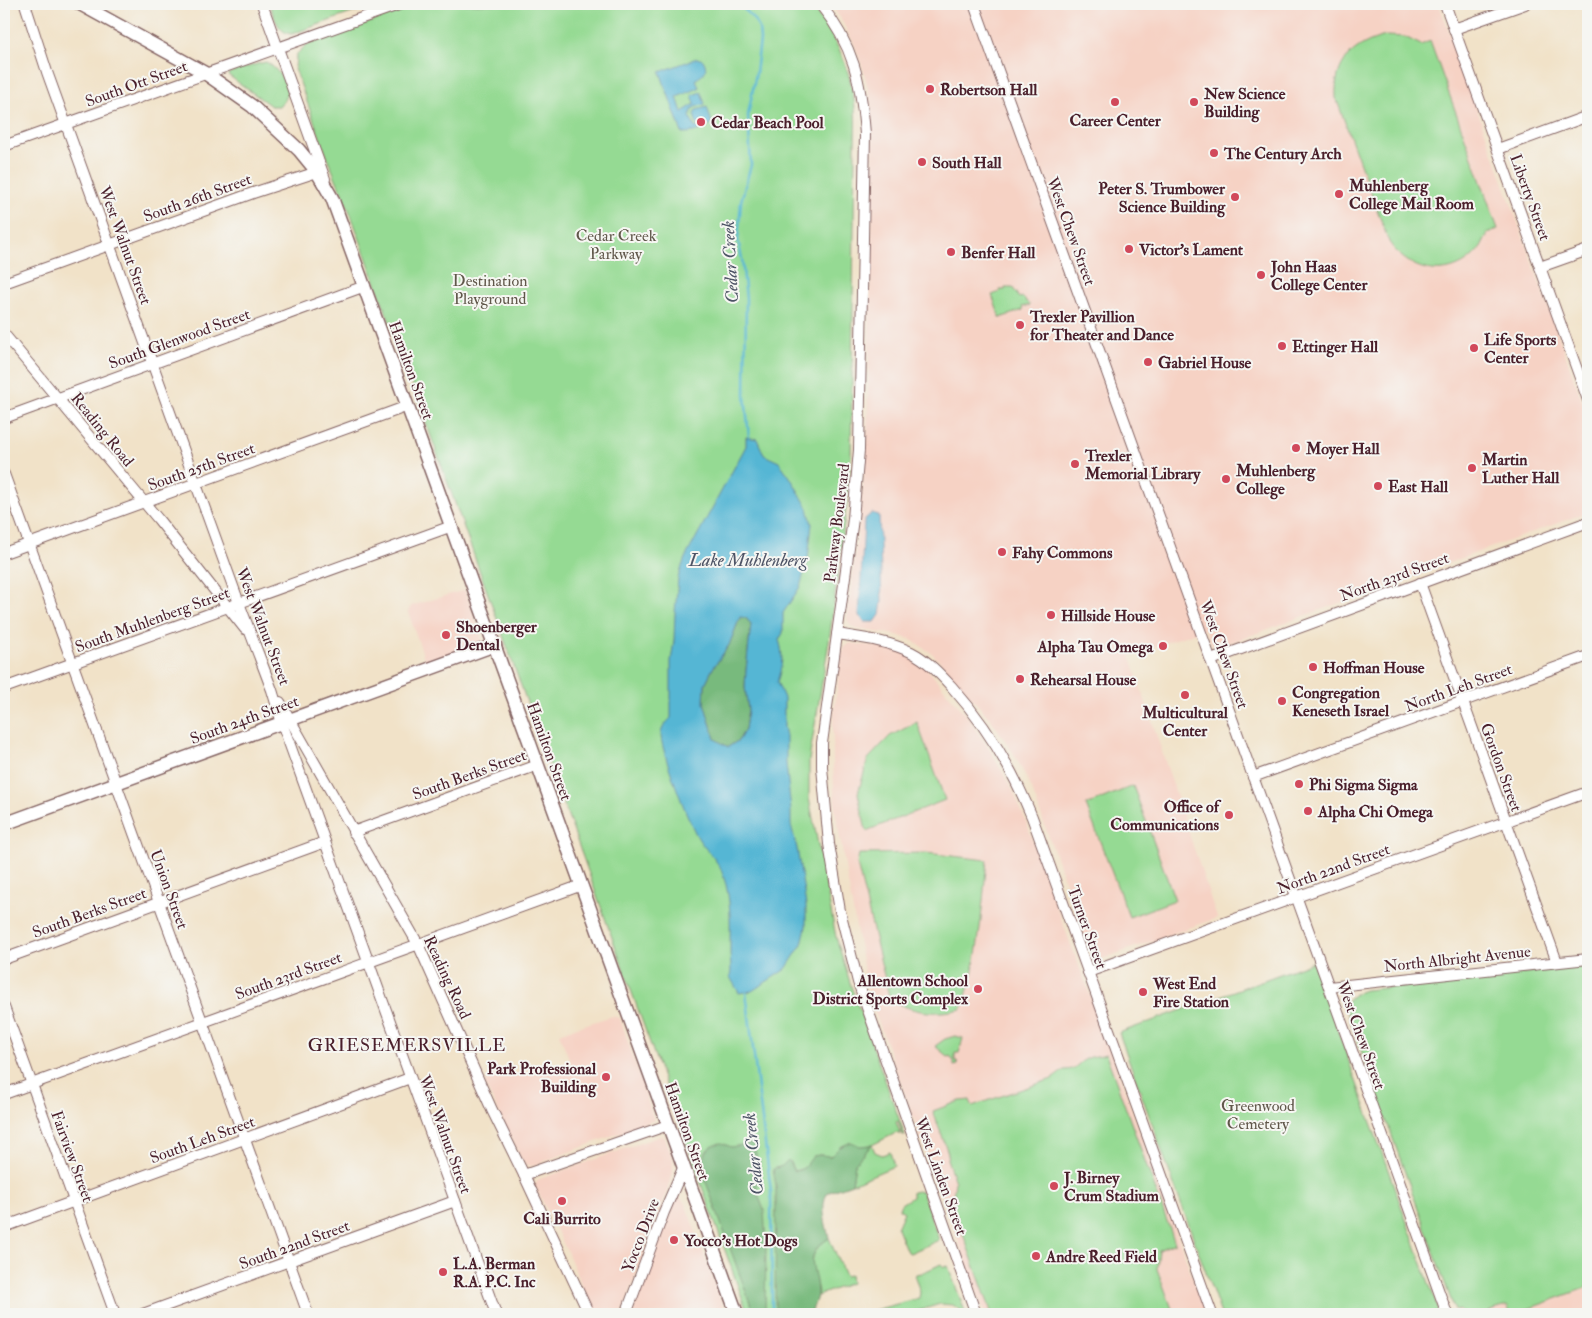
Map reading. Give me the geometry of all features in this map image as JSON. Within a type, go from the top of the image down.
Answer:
[{"type":"main road","name":"Hamilton Street","points":[[80,4],[206,73],[236,94],[267,118],[299,150],[317,172],[332,198],[736,1314]]},
{"type":"main road","name":"South 24th Street","points":[[4,824],[495,645]]},
{"type":"street","name":"West Walnut Street","points":[[25,4],[66,124],[272,690]]},
{"type":"street","name":"Hamilton Street","points":[[262,4],[332,198]]},
{"type":"street","name":"South Ott Street","points":[[4,146],[401,4]]},
{"type":"street","name":"Parkway Boulevard","points":[[820,4],[833,21],[851,56],[861,93],[865,134],[859,450],[853,519],[822,743],[822,767],[825,810],[834,878],[858,982],[880,1048]]},
{"type":"street","name":"West Chew Street","points":[[974,4],[1448,1314]]},
{"type":"street","name":"Liberty Street","points":[[1445,4],[1586,388],[1588,400]]},
{"type":"street","points":[[1454,29],[1525,4]]},
{"type":"street","points":[[1498,149],[1588,116]]},
{"type":"street","name":"South 26th Street","points":[[4,283],[253,193],[317,172]]},
{"type":"street","points":[[1540,267],[1588,250]]},
{"type":"street","name":"South Glenwood Street","points":[[4,418],[365,286]]},
{"type":"street","name":"Reading Road","points":[[4,334],[144,502],[252,638]]},
{"type":"street","name":"South 25th Street","points":[[4,553],[408,406]]},
{"type":"street","name":"Union Street","points":[[4,474],[308,1314]]},
{"type":"street","name":"North 23rd Street","points":[[1211,660],[1588,522]]},
{"type":"street","name":"South Muhlenberg Street","points":[[4,688],[452,526]]},
{"type":"street","name":"Gordon Street","points":[[1420,583],[1557,962]]},
{"type":"street","name":"Turner Street","points":[[837,634],[894,645],[914,653],[928,663],[980,721],[1005,759],[1022,791],[1212,1314]]},
{"type":"street","name":"North Leh Street","points":[[1254,777],[1588,656]]},
{"type":"street","name":"Reading Road","points":[[272,690],[286,721],[354,832],[418,944],[492,1110],[589,1314]]},
{"type":"street","name":"West Walnut Street","points":[[286,721],[325,842],[496,1314]]},
{"type":"street","name":"South Berks Street","points":[[354,832],[538,765]]},
{"type":"street","name":"North 22nd Street","points":[[1088,972],[1588,792]]},
{"type":"street","name":"South Berks Street","points":[[4,959],[325,842]]},
{"type":"street","name":"South 23rd Street","points":[[4,1094],[582,885]]},
{"type":"street","name":"North Albright Avenue","points":[[1329,987],[1588,959]]},
{"type":"street","name":"Fairview Street","points":[[4,1007],[115,1314]]},
{"type":"street","name":"West Linden Street","points":[[880,1048],[976,1314]]},
{"type":"street","name":"South Leh Street","points":[[4,1227],[410,1078]]},
{"type":"street","points":[[524,1175],[668,1125]]},
{"type":"street","name":"Yocco Drive","points":[[626,1314],[664,1212],[684,1166]]},
{"type":"street","name":"South 22nd Street","points":[[142,1314],[455,1201]]},
{"type":"shaded area","name":"Muhlenberg College","points":[[830,4],[1439,4],[1588,417],[1588,512],[1219,647],[1212,645],[1205,629],[1130,655],[1217,918],[1096,961],[1093,960],[1031,787],[1014,754],[992,721],[933,654],[910,639],[856,629],[847,620],[867,445],[873,153],[870,98],[864,72],[855,46],[841,19]]},
{"type":"shaded area","points":[[465,590],[482,638],[481,642],[426,663],[408,612],[411,606]]},
{"type":"shaded area","name":"Allentown School District Sports Complex","points":[[850,643],[887,647],[908,654],[924,665],[967,716],[991,752],[1013,791],[1026,821],[1206,1314],[985,1314],[872,1004],[865,977],[835,810],[833,721],[841,656],[844,648]]},
{"type":"shaded area","points":[[612,1016],[620,1018],[654,1120],[532,1166],[527,1165],[522,1160],[485,1085],[487,1080],[572,1066],[559,1033]]},
{"type":"shaded area","points":[[660,1136],[665,1138],[673,1159],[673,1174],[622,1314],[594,1314],[566,1249],[535,1186],[537,1180]]},
{"type":"shaded area","points":[[680,1198],[685,1203],[726,1314],[632,1314],[674,1202]]},
{"type":"shaded area","points":[[1588,1264],[1588,1314],[1456,1314],[1455,1311]]},
{"type":"green space","points":[[269,4],[377,4],[292,34],[283,31]]},
{"type":"green space","name":"Cedar Creek Parkway","points":[[421,4],[809,4],[827,27],[841,53],[850,80],[855,109],[851,458],[829,642],[809,760],[809,798],[836,937],[852,989],[905,1135],[903,1135],[898,1121],[896,1122],[901,1135],[896,1133],[872,1145],[875,1152],[882,1155],[890,1152],[894,1166],[852,1184],[855,1163],[871,1145],[839,1154],[819,1155],[805,1168],[794,1171],[789,1161],[788,1314],[748,1314],[351,215],[329,162],[295,69],[296,55],[306,45]]},
{"type":"green space","points":[[1386,36],[1405,37],[1421,45],[1430,41],[1498,229],[1488,233],[1480,248],[1469,260],[1456,267],[1442,270],[1427,269],[1413,264],[1400,255],[1389,242],[1336,98],[1338,74],[1348,56],[1364,44]]},
{"type":"green space","points":[[266,62],[276,70],[284,82],[287,95],[279,106],[271,106],[228,75],[229,73]]},
{"type":"green space","points":[[1005,288],[1013,288],[1019,298],[1022,297],[1030,305],[1022,307],[1023,310],[1000,318],[992,295],[1000,292],[1000,290],[1005,290]]},
{"type":"green space","points":[[740,617],[746,618],[751,624],[745,687],[748,710],[745,729],[739,740],[728,747],[715,739],[704,703],[705,684],[713,668],[729,645]]},
{"type":"green space","points":[[917,722],[945,800],[866,831],[858,793],[868,759],[890,736]]},
{"type":"green space","points":[[1133,786],[1175,900],[1129,917],[1086,805]]},
{"type":"green space","points":[[926,853],[987,860],[976,956],[961,1009],[925,1012],[908,1008],[890,1000],[857,864],[859,854]]},
{"type":"green space","name":"Greenwood Cemetery","points":[[1313,962],[1439,1311],[1432,1314],[1221,1314],[1119,1033]]},
{"type":"green space","points":[[1588,966],[1588,1287],[1514,1314],[1511,1314],[1507,1306],[1481,1314],[1462,1314],[1460,1310],[1455,1311],[1345,1006],[1346,1003],[1350,997],[1365,990]]},
{"type":"green space","points":[[955,1036],[963,1038],[959,1053],[955,1053],[955,1061],[957,1061],[958,1065],[954,1066],[950,1056],[948,1057],[935,1046],[945,1039]]},
{"type":"green space","name":"J. Birney Crum Stadium","points":[[1106,1054],[1175,1243],[1159,1250],[1157,1269],[1174,1314],[992,1314],[952,1204],[955,1182],[947,1159],[948,1153],[933,1111],[960,1101],[970,1100],[972,1106],[1052,1079],[1064,1070],[1074,1068],[1088,1058]]},
{"type":"green space","points":[[851,1142],[860,1146],[872,1145],[855,1163],[852,1184],[827,1193],[825,1198],[824,1216],[829,1238],[813,1256],[812,1262],[817,1294],[812,1314],[775,1314],[776,1186],[773,1169],[782,1166],[788,1160],[794,1171],[801,1169],[813,1156],[831,1156],[840,1147]]},
{"type":"green space","points":[[722,1143],[731,1147],[753,1143],[757,1159],[760,1161],[755,1176],[759,1197],[764,1210],[766,1245],[765,1314],[754,1314],[699,1163],[712,1146]]},
{"type":"green space","points":[[912,1192],[922,1192],[939,1240],[910,1253],[907,1252],[897,1228],[904,1212],[899,1209],[901,1204],[912,1197]]},
{"type":"green space","points":[[829,1238],[845,1276],[850,1275],[851,1283],[817,1296],[818,1292],[812,1262],[813,1256],[821,1244]]},
{"type":"green space","points":[[941,1264],[944,1267],[948,1266],[966,1314],[953,1305],[940,1304],[908,1314],[860,1314],[919,1298],[920,1292],[915,1277],[916,1274]]},
{"type":"water","points":[[697,58],[703,60],[706,67],[703,74],[696,79],[699,88],[677,97],[682,112],[695,104],[692,95],[701,92],[705,104],[693,108],[690,116],[695,128],[698,127],[694,115],[696,110],[707,107],[712,123],[698,131],[682,133],[660,72]]},
{"type":"water","name":"Lake Muhlenberg","points":[[746,437],[757,439],[764,455],[779,462],[808,508],[812,524],[808,558],[800,587],[783,613],[783,633],[779,640],[782,661],[777,682],[784,698],[784,727],[791,825],[797,848],[806,905],[806,927],[802,944],[786,969],[752,991],[739,993],[730,977],[730,913],[726,884],[719,865],[695,833],[670,771],[661,734],[663,727],[671,718],[671,661],[678,578],[685,558],[746,446]],"holes":[[[740,617],[746,618],[751,624],[745,687],[748,710],[745,729],[739,740],[728,747],[715,739],[704,703],[705,684],[713,668],[729,645]]]},
{"type":"water","points":[[872,513],[879,515],[882,601],[880,615],[875,622],[865,622],[859,616],[864,522]]},
{"type":"waterway","name":"Cedar Creek","points":[[739,4],[753,18],[759,28],[760,40],[748,115],[751,165],[741,201],[738,240],[746,299],[745,395],[749,437]]},
{"type":"waterway","name":"Cedar Creek","points":[[746,992],[771,1191],[772,1314]]},
{"type":"place","name":"Robertson Hall","points":[[930,89]]},
{"type":"place","name":"Career Center","points":[[1115,102]]},
{"type":"place","name":"New Science Building","points":[[1194,102]]},
{"type":"place","name":"Cedar Beach Pool","points":[[701,122]]},
{"type":"place","name":"The Century Arch","points":[[1214,153]]},
{"type":"place","name":"South Hall","points":[[922,162]]},
{"type":"place","name":"Muhlenberg College Mail Room","points":[[1339,194]]},
{"type":"place","name":"Peter S. Trumbower Science Building","points":[[1235,197]]},
{"type":"place","name":"Victor's Lament","points":[[1129,249]]},
{"type":"place","name":"Benfer Hall","points":[[951,252]]},
{"type":"place","name":"John Haas College Center","points":[[1261,275]]},
{"type":"place","name":"Trexler Pavillion for Theater and Dance","points":[[1020,325]]},
{"type":"place","name":"Ettinger Hall","points":[[1282,346]]},
{"type":"place","name":"Life Sports Center","points":[[1474,348]]},
{"type":"place","name":"Gabriel House","points":[[1148,362]]},
{"type":"place","name":"Moyer Hall","points":[[1296,448]]},
{"type":"place","name":"Trexler Memorial Library","points":[[1075,464]]},
{"type":"place","name":"Martin Luther Hall","points":[[1472,468]]},
{"type":"place","name":"Muhlenberg College","points":[[1226,479]]},
{"type":"place","name":"East Hall","points":[[1378,486]]},
{"type":"place","name":"Fahy Commons","points":[[1002,552]]},
{"type":"place","name":"Hillside House","points":[[1051,615]]},
{"type":"place","name":"Shoenberger Dental","points":[[446,635]]},
{"type":"place","name":"Alpha Tau Omega","points":[[1163,646]]},
{"type":"place","name":"Hoffman House","points":[[1313,667]]},
{"type":"place","name":"Rehearsal House","points":[[1020,679]]},
{"type":"place","name":"Multicultural Center","points":[[1185,695]]},
{"type":"place","name":"Congregation Keneseth Israel","points":[[1282,701]]},
{"type":"place","name":"Phi Sigma Sigma","points":[[1299,784]]},
{"type":"place","name":"Alpha Chi Omega","points":[[1308,811]]},
{"type":"place","name":"Office of Communications","points":[[1229,815]]},
{"type":"place","name":"Allentown School District Sports Complex","points":[[978,989]]},
{"type":"place","name":"West End Fire Station","points":[[1143,992]]},
{"type":"place","name":"Park Professional Building","points":[[606,1077]]},
{"type":"place","name":"J. Birney Crum Stadium","points":[[1054,1186]]},
{"type":"place","name":"Cali Burrito","points":[[562,1201]]},
{"type":"place","name":"Yocco's Hot Dogs","points":[[674,1240]]},
{"type":"place","name":"Andre Reed Field","points":[[1036,1256]]},
{"type":"place","name":"L.A. Berman R.A. P.C. Inc","points":[[443,1272]]},
{"type":"district","name":"GRIESEMERSVILLE","points":[[407,1045]]},
{"type":"park label","name":"Destination Playground","points":[[490,289]]}]
